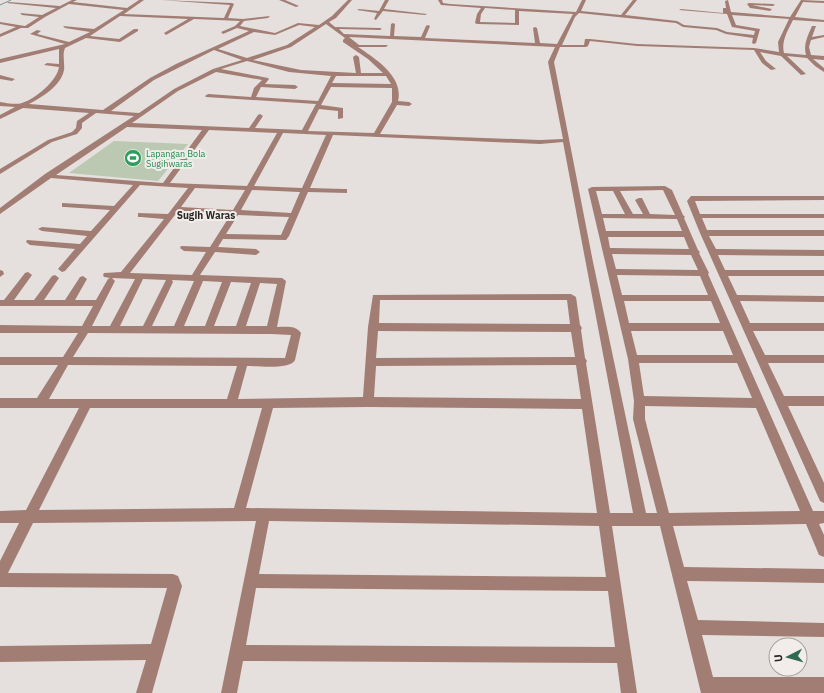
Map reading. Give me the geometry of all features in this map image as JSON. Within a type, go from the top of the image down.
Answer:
[{"type":"street","points":[[14,0],[7,4],[61,7]]},
{"type":"street","points":[[0,23],[26,27],[43,16],[75,0]]},
{"type":"street","points":[[0,61],[63,47],[70,44],[95,31],[142,0]]},
{"type":"street","points":[[163,0],[234,2],[225,20]]},
{"type":"street","points":[[281,0],[297,6]]},
{"type":"street","points":[[0,212],[48,176],[176,90],[214,70],[284,48],[334,17],[350,0]]},
{"type":"street","points":[[376,19],[387,0]]},
{"type":"street","points":[[440,0],[440,3],[442,4],[479,8],[619,15],[680,16],[727,13],[824,21]]},
{"type":"street","points":[[477,0],[479,8],[477,23],[517,24],[518,10]]},
{"type":"street","points":[[584,0],[566,30],[551,64],[562,140],[590,270],[639,520]]},
{"type":"street","points":[[619,15],[624,12],[635,0]]},
{"type":"street","points":[[725,0],[727,13],[736,27],[757,30],[753,45],[764,62],[773,69]]},
{"type":"street","points":[[766,16],[778,0]]},
{"type":"street","points":[[803,74],[782,54],[780,51],[780,43],[791,18],[803,0],[824,2]]},
{"type":"street","points":[[67,4],[128,9]]},
{"type":"street","points":[[770,10],[750,7],[749,4],[773,5]]},
{"type":"street","points":[[800,6],[824,7]]},
{"type":"street","points":[[359,10],[426,14]]},
{"type":"street","points":[[795,12],[802,13]]},
{"type":"street","points":[[119,15],[225,20],[268,18]]},
{"type":"street","points":[[35,21],[22,16],[43,16]]},
{"type":"street","points":[[150,20],[155,16]]},
{"type":"street","points":[[664,25],[680,16],[718,28],[726,33],[755,37]]},
{"type":"street","points":[[166,34],[193,18]]},
{"type":"street","points":[[223,33],[237,27],[243,20]]},
{"type":"street","points":[[731,20],[738,21]]},
{"type":"street","points":[[237,27],[275,34],[298,24],[323,24],[334,28],[380,29]]},
{"type":"street","points":[[392,37],[393,24]]},
{"type":"street","points":[[781,24],[795,26]]},
{"type":"street","points":[[0,36],[21,26]]},
{"type":"street","points":[[423,38],[428,26]]},
{"type":"street","points":[[65,27],[95,31]]},
{"type":"street","points":[[808,27],[817,28],[808,39],[806,47],[808,57],[824,70]]},
{"type":"street","points":[[334,28],[359,46],[386,46]]},
{"type":"street","points":[[535,28],[540,44]]},
{"type":"street","points":[[85,37],[120,41],[136,30]]},
{"type":"street","points":[[105,112],[152,79],[254,30]]},
{"type":"street","points":[[39,31],[32,34],[70,44]]},
{"type":"street","points":[[475,41],[476,35]]},
{"type":"street","points":[[493,35],[494,42]]},
{"type":"street","points":[[808,39],[824,36]]},
{"type":"street","points":[[346,38],[423,38],[586,46],[588,40],[672,49],[756,50],[824,58]]},
{"type":"street","points":[[346,38],[345,41],[386,67],[398,103]]},
{"type":"street","points":[[0,117],[50,87],[60,74],[62,66],[61,50],[63,47]]},
{"type":"street","points":[[214,48],[247,60],[288,70],[324,71],[359,75],[388,74]]},
{"type":"street","points":[[356,57],[359,75]]},
{"type":"street","points":[[47,65],[62,66]]},
{"type":"street","points":[[4,68],[0,76],[12,79]]},
{"type":"street","points":[[214,70],[266,79],[257,88],[253,99]]},
{"type":"street","points":[[304,132],[335,73]]},
{"type":"street","points":[[261,85],[295,87]]},
{"type":"street","points":[[330,85],[393,86]]},
{"type":"street","points":[[208,96],[319,105],[341,109],[340,118]]},
{"type":"street","points":[[379,135],[384,120],[398,103]]},
{"type":"street","points":[[398,103],[409,104]]},
{"type":"street","points":[[0,104],[140,115]]},
{"type":"street","points":[[0,172],[57,138],[65,138],[77,131],[79,128],[79,122],[96,111]]},
{"type":"street","points":[[251,130],[260,116]]},
{"type":"street","points":[[376,119],[384,120]]},
{"type":"street","points":[[126,125],[540,142],[562,140]]},
{"type":"street","points":[[373,127],[381,127]]},
{"type":"street","points":[[165,185],[207,128]]},
{"type":"street","points":[[178,330],[197,278],[211,250],[236,212],[281,132]]},
{"type":"street","points":[[220,236],[282,238],[285,236],[330,134]]},
{"type":"street","points":[[48,176],[165,185],[344,191]]},
{"type":"street","points":[[62,269],[138,183]]},
{"type":"street","points":[[124,275],[178,209],[193,186]]},
{"type":"street","points":[[615,188],[631,217]]},
{"type":"street","points":[[824,550],[815,517],[759,403],[705,271],[668,190],[665,188],[592,189],[633,359],[639,401],[639,419],[708,689],[824,685]]},
{"type":"street","points":[[824,198],[694,198],[691,201],[721,271],[824,497]]},
{"type":"street","points":[[639,200],[648,217]]},
{"type":"street","points":[[65,205],[117,208]]},
{"type":"street","points":[[178,209],[289,215]]},
{"type":"street","points":[[141,215],[170,217]]},
{"type":"street","points":[[598,216],[681,217]]},
{"type":"street","points":[[697,216],[824,216]]},
{"type":"street","points":[[42,229],[94,234]]},
{"type":"street","points":[[704,233],[824,233]]},
{"type":"street","points":[[602,234],[688,234]]},
{"type":"street","points":[[30,242],[82,247]]},
{"type":"street","points":[[184,248],[256,252]]},
{"type":"street","points":[[606,251],[696,252]]},
{"type":"street","points":[[713,252],[824,253]]},
{"type":"street","points":[[611,272],[721,271],[824,273]]},
{"type":"street","points":[[4,303],[28,275]]},
{"type":"street","points":[[41,402],[85,329],[99,303],[109,278],[124,275],[283,281],[271,330]]},
{"type":"street","points":[[37,303],[55,278]]},
{"type":"street","points":[[68,303],[83,279]]},
{"type":"street","points":[[208,330],[228,279]]},
{"type":"street","points":[[113,329],[139,280]]},
{"type":"street","points":[[240,330],[256,280]]},
{"type":"street","points":[[146,329],[169,282]]},
{"type":"street","points":[[368,402],[374,299],[378,296],[568,296],[572,299],[587,404],[611,520],[614,584],[629,693]]},
{"type":"street","points":[[618,298],[715,298]]},
{"type":"street","points":[[734,298],[824,299]]},
{"type":"street","points":[[4,303],[99,303]]},
{"type":"street","points":[[747,326],[824,328]]},
{"type":"street","points":[[373,327],[577,328]]},
{"type":"street","points":[[625,327],[727,327]]},
{"type":"street","points":[[0,329],[271,330],[295,332],[289,361],[0,362]]},
{"type":"street","points":[[633,359],[741,359]]},
{"type":"street","points":[[761,359],[824,359]]},
{"type":"street","points":[[371,362],[582,361]]},
{"type":"street","points":[[231,404],[242,362]]},
{"type":"street","points":[[780,401],[824,400]]},
{"type":"street","points":[[639,401],[759,403]]},
{"type":"street","points":[[0,403],[231,404],[368,402],[587,404]]},
{"type":"street","points":[[0,576],[87,403]]},
{"type":"street","points":[[238,515],[267,403]]},
{"type":"street","points":[[0,517],[264,514],[665,520],[815,517]]},
{"type":"street","points":[[229,692],[264,514]]},
{"type":"street","points":[[679,574],[824,576]]},
{"type":"street","points":[[0,580],[173,581],[175,586],[144,693]]},
{"type":"street","points":[[250,581],[614,584]]},
{"type":"street","points":[[692,627],[824,630]]},
{"type":"street","points":[[0,654],[155,652]]},
{"type":"street","points":[[236,653],[623,655]]},
{"type":"green space","name":"Lapangan Bola Sugihwaras","points":[[114,141],[188,144],[158,181],[69,173]]},
{"type":"waterway","points":[[0,5],[11,0]]},
{"type":"place","name":"Lapangan Bola Sugihwaras","points":[[133,158]]},
{"type":"district","name":"Sugih Waras","points":[[206,215]]}]
